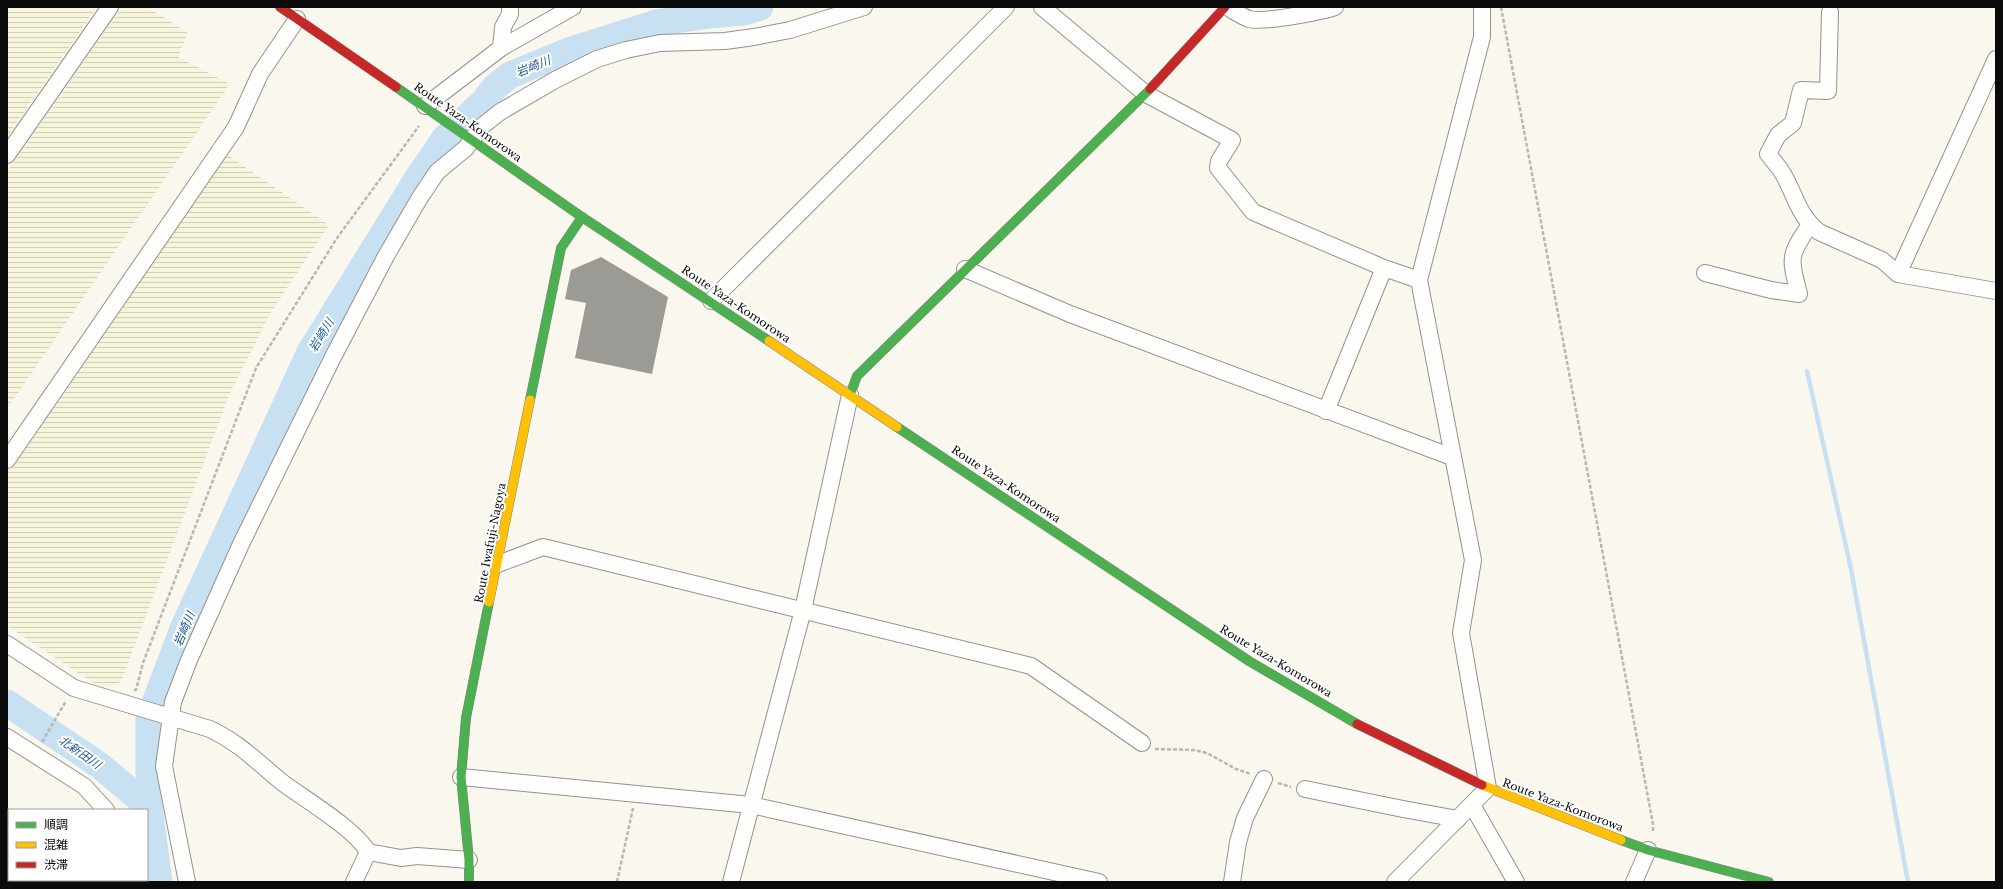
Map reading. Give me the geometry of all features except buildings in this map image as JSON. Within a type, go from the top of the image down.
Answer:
[{"type":"main road","name":"Route Yaza-Komorowa","points":[[280,7],[431,110],[582,217],[711,301],[1249,661],[1373,733],[1488,788],[1648,850],[1769,882]]},
{"type":"main road","points":[[850,395],[857,376],[1146,94],[1226,7]]},
{"type":"main road","name":"Route Iwafuji-Nagoya","points":[[469,882],[469,860],[462,777],[466,718],[562,248],[582,217]]},
{"type":"street","points":[[7,156],[110,7]]},
{"type":"street","points":[[501,48],[503,27],[510,14],[510,7]]},
{"type":"street","points":[[431,110],[501,48],[573,7]]},
{"type":"street","points":[[187,882],[164,766],[167,717],[188,660],[241,544],[332,357],[386,256],[419,199],[437,172],[466,148],[470,138],[500,112],[555,80],[597,59],[626,50],[660,43],[725,41],[761,36],[790,30],[864,7]]},
{"type":"street","points":[[711,301],[1006,7]]},
{"type":"street","points":[[1042,7],[1146,94],[1232,140],[1219,161],[1218,168],[1252,212],[1384,268],[1419,280]]},
{"type":"street","points":[[1226,7],[1250,19],[1292,16],[1324,11],[1335,7]]},
{"type":"street","points":[[1395,882],[1488,788],[1461,633],[1473,560],[1419,280],[1482,37],[1482,7]]},
{"type":"street","points":[[1830,12],[1828,91],[1801,90],[1793,123],[1778,135],[1768,154],[1780,170],[1800,211],[1810,225],[1819,232],[1882,260],[1898,274],[1996,291]]},
{"type":"street","points":[[7,460],[236,127],[260,74],[297,19]]},
{"type":"street","points":[[1898,274],[1991,86],[1996,59]]},
{"type":"street","points":[[1705,273],[1771,290],[1799,294],[1792,266],[1795,247],[1810,225]]},
{"type":"street","points":[[1326,411],[1384,268]]},
{"type":"street","points":[[965,269],[1070,314],[1452,457]]},
{"type":"street","points":[[731,882],[803,610],[850,395]]},
{"type":"street","points":[[498,564],[543,547],[1032,666],[1142,743]]},
{"type":"street","points":[[7,644],[74,688],[210,729],[238,745],[273,775],[330,816],[360,841],[368,852],[401,858],[417,856],[469,860]]},
{"type":"street","points":[[7,737],[84,786],[105,809]]},
{"type":"street","points":[[462,777],[751,805],[1099,882]]},
{"type":"street","points":[[1232,882],[1238,842],[1245,818],[1264,779]]},
{"type":"street","points":[[1304,789],[1458,819]]},
{"type":"street","points":[[1472,805],[1516,882]]},
{"type":"street","points":[[1634,882],[1648,850]]},
{"type":"street","points":[[354,882],[368,852]]},
{"type":"path","points":[[1501,7],[1653,824],[1653,840],[1648,850]]},
{"type":"path","points":[[120,702],[120,695],[136,690],[143,663],[256,368],[337,238],[431,110]]},
{"type":"path","points":[[35,754],[74,688]]},
{"type":"path","points":[[1142,743],[1156,750],[1194,750],[1207,753],[1236,769],[1293,788],[1304,789]]},
{"type":"path","points":[[617,882],[636,795]]},
{"type":"shaded area","points":[[7,7],[97,7],[7,137]]},
{"type":"shaded area","points":[[122,7],[147,7],[188,33],[178,57],[230,84],[7,409],[7,172]]},
{"type":"shaded area","points":[[225,153],[329,225],[271,312],[230,393],[121,682],[101,688],[7,626],[7,472]]},
{"type":"waterway","name":"岩崎川","points":[[159,882],[149,807],[149,719],[183,629],[310,352],[419,176],[445,138],[484,101],[495,87],[510,75],[571,50],[656,23],[710,15],[744,12],[760,7]]},
{"type":"waterway","points":[[1807,371],[1851,569],[1908,882]]},
{"type":"waterway","name":"北新田川","points":[[7,703],[99,765],[149,807]]},
{"type":"traffic: fast","points":[[396,87],[582,217],[769,341]]},
{"type":"traffic: fast","points":[[850,395],[857,376],[1150,89]]},
{"type":"traffic: fast","points":[[530,400],[561,248],[582,217]]},
{"type":"traffic: fast","points":[[897,427],[1249,661],[1357,724]]},
{"type":"traffic: fast","points":[[469,882],[469,860],[461,777],[466,718],[489,602]]},
{"type":"traffic: fast","points":[[1621,840],[1648,850],[1769,882]]},
{"type":"traffic: slow","points":[[769,341],[897,427]]},
{"type":"traffic: slow","points":[[489,602],[530,400]]},
{"type":"traffic: slow","points":[[1482,785],[1621,840]]},
{"type":"traffic: jam","points":[[280,7],[396,87]]},
{"type":"traffic: jam","points":[[1150,89],[1225,7]]},
{"type":"traffic: jam","points":[[1357,724],[1482,785]]}]
